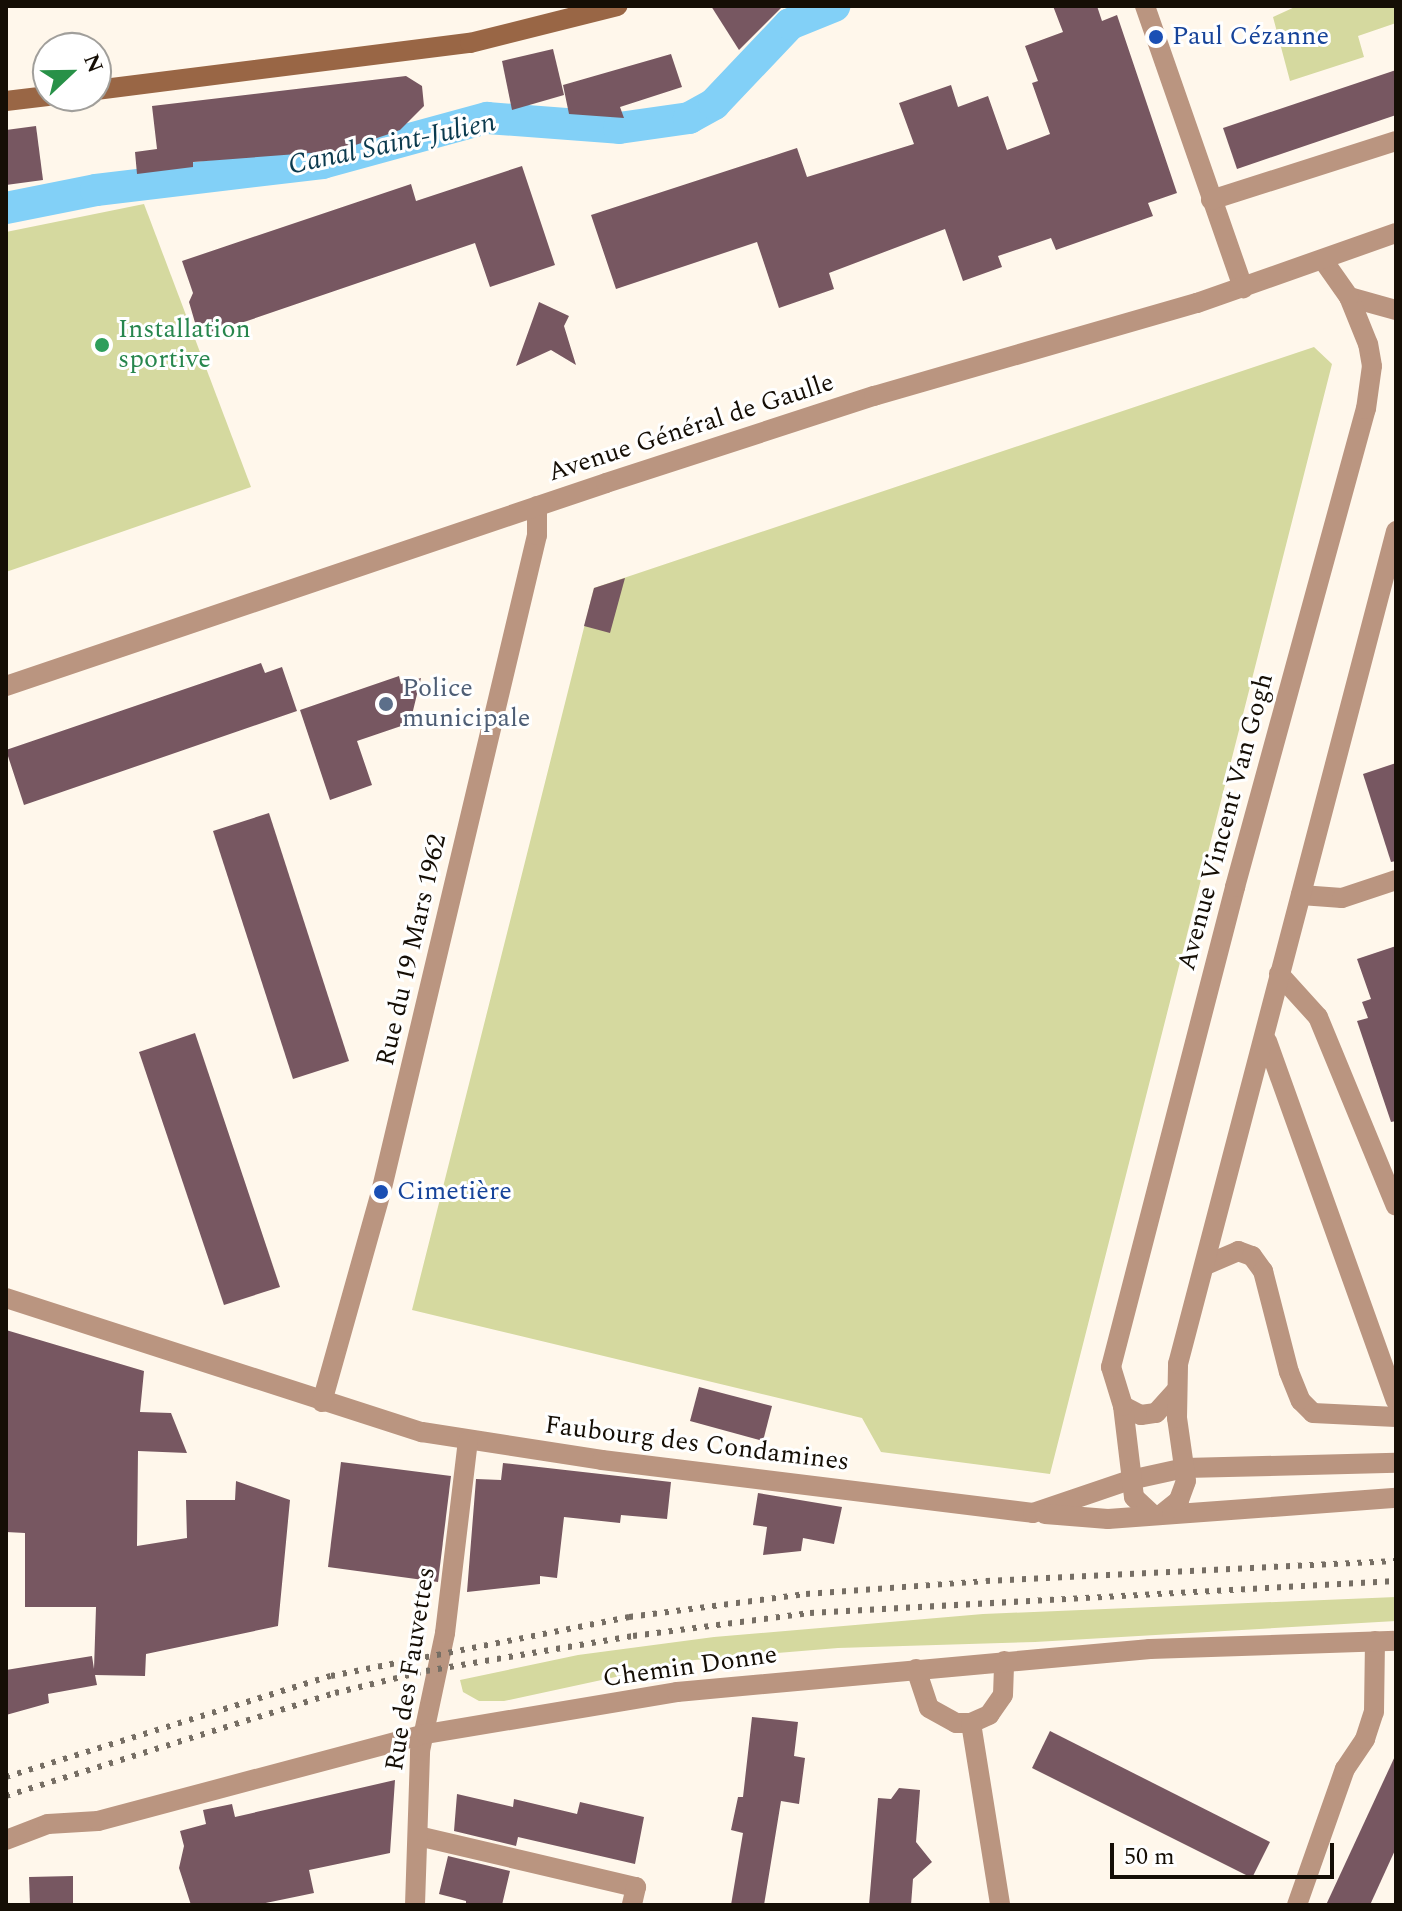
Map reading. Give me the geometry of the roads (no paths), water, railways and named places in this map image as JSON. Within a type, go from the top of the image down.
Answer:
[{"type":"main road","points":[[112,88],[470,43],[617,6]]},
{"type":"main road","points":[[6,101],[32,98]]},
{"type":"street","points":[[1145,6],[1243,288]]},
{"type":"street","points":[[1211,200],[1396,141]]},
{"type":"street","name":"Avenue Général de Gaulle","points":[[6,686],[537,506],[874,396],[1243,288],[1396,233]]},
{"type":"street","name":"Avenue Vincent Van Gogh","points":[[1158,1515],[1134,1497],[1123,1406],[1111,1367],[1235,887],[1366,409],[1372,366],[1349,297],[1323,260]]},
{"type":"street","points":[[1349,297],[1396,310]]},
{"type":"street","name":"Rue du 19 Mars 1962","points":[[322,1402],[385,1177],[537,535],[537,506]]},
{"type":"street","points":[[1158,1515],[1184,1489],[1185,1468],[1176,1391],[1178,1364],[1208,1264],[1267,1041],[1279,974],[1395,545]]},
{"type":"street","points":[[1301,895],[1342,898],[1396,880]]},
{"type":"street","points":[[1279,974],[1318,1017],[1396,1206]]},
{"type":"street","points":[[1267,1041],[1396,1401]]},
{"type":"street","points":[[1208,1264],[1238,1251],[1252,1256],[1263,1271],[1289,1372],[1301,1401],[1313,1413],[1396,1417]]},
{"type":"street","name":"Faubourg des Condamines","points":[[6,1298],[322,1402],[468,1441],[1033,1513],[1130,1480],[1185,1468],[1396,1463]]},
{"type":"street","points":[[1123,1406],[1141,1415],[1156,1413],[1176,1391]]},
{"type":"street","name":"Rue des Fauvettes","points":[[415,1905],[420,1751],[445,1633],[468,1441]]},
{"type":"street","points":[[1033,1513],[1108,1519],[1396,1498]]},
{"type":"street","points":[[1297,1905],[1345,1769],[1365,1739],[1374,1712],[1386,1641]]},
{"type":"street","name":"Chemin Donne","points":[[6,1840],[48,1824],[98,1821],[426,1734],[677,1692],[1004,1661],[1386,1641]]},
{"type":"street","points":[[916,1669],[929,1708],[956,1723],[971,1723],[989,1715],[1003,1695],[1004,1661]]},
{"type":"street","points":[[971,1723],[995,1843],[1000,1905]]},
{"type":"street","points":[[418,1836],[634,1896]]},
{"type":"waterway","name":"Canal Saint-Julien","points":[[6,208],[96,190],[322,163],[487,118],[619,128],[689,118],[714,104],[790,24],[834,6]]},
{"type":"railway","points":[[6,1777],[331,1676],[629,1617],[806,1594],[986,1581],[1396,1561]]},
{"type":"railway","points":[[6,1796],[335,1693],[426,1671],[633,1636],[810,1613],[1396,1581]]},
{"type":"place","name":"Paul Cézanne","points":[[1156,37]]},
{"type":"place","name":"Installation sportive","points":[[102,345]]},
{"type":"place","name":"Police municipale","points":[[386,704]]},
{"type":"place","name":"Cimetière","points":[[381,1192]]}]
